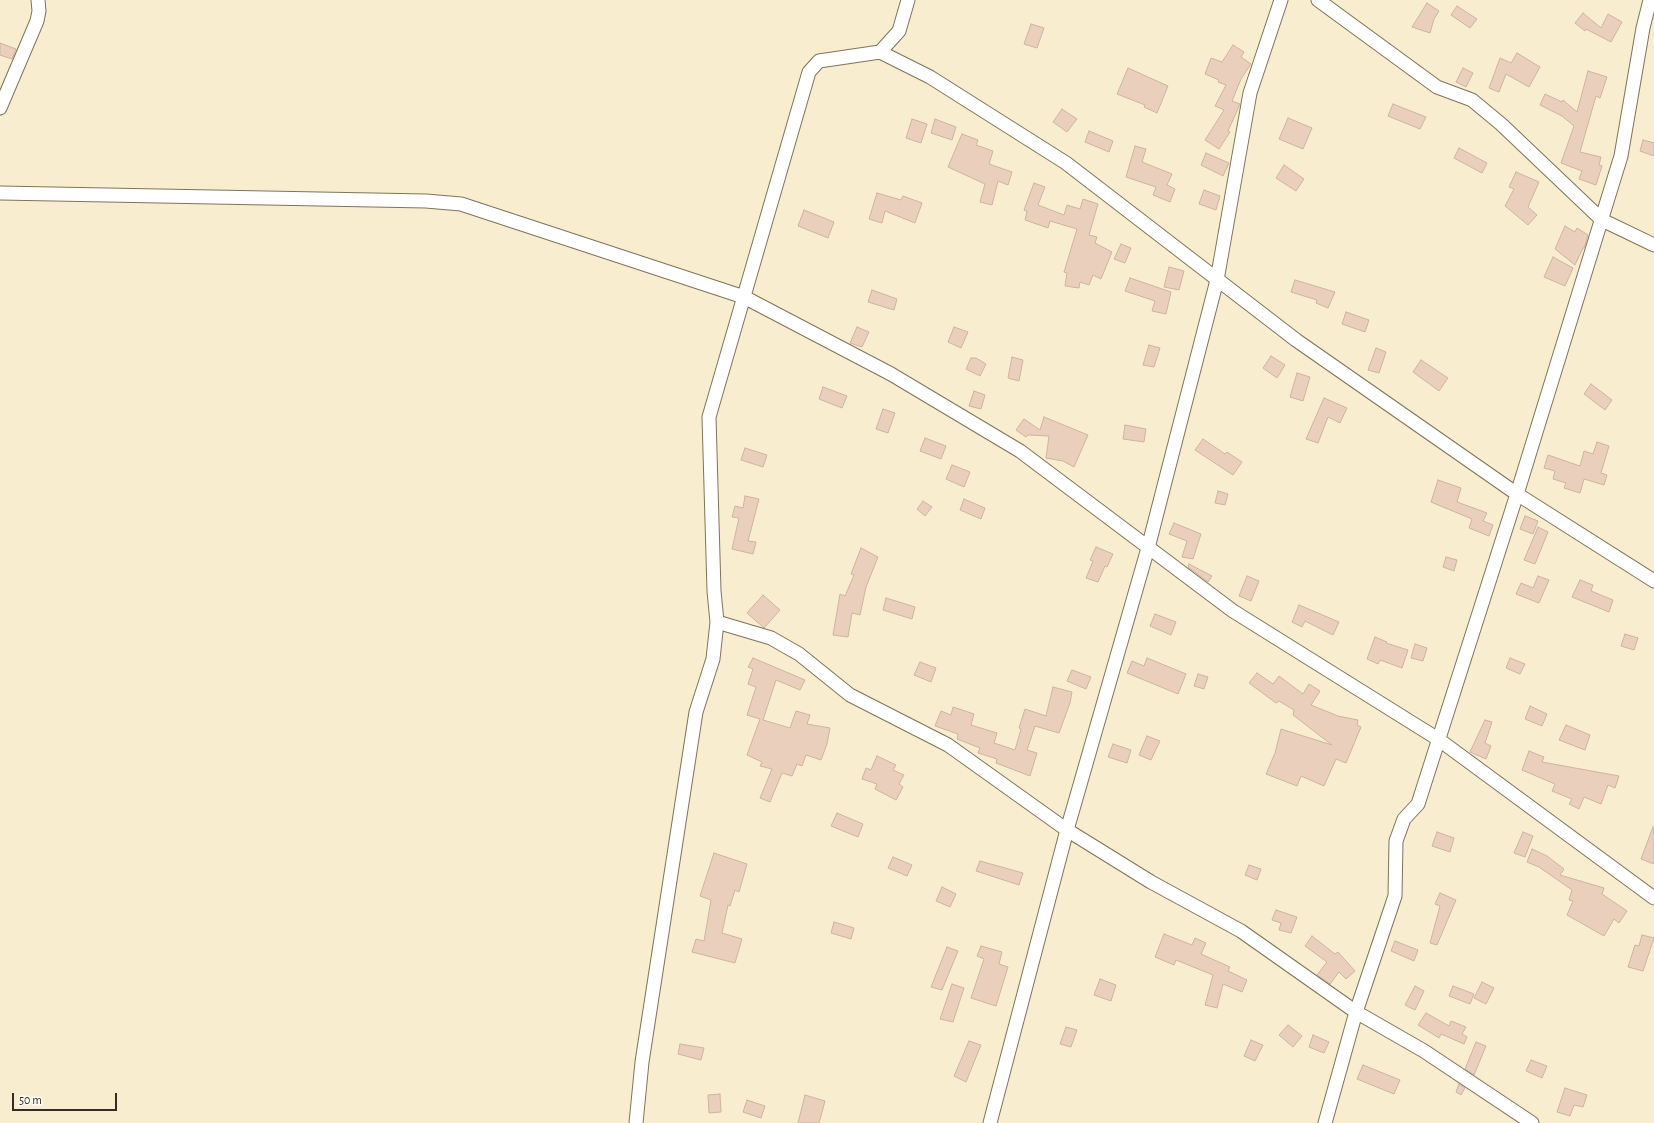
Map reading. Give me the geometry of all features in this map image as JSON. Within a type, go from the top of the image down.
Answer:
[{"type":"street","points":[[0,108],[36,21],[39,11],[38,0]]},
{"type":"street","points":[[880,52],[899,31],[908,0]]},
{"type":"street","points":[[990,1123],[1067,830],[1148,548],[1217,280],[1250,93],[1281,0]]},
{"type":"street","points":[[1318,0],[1438,87],[1472,100],[1501,124],[1602,220],[1654,245]]},
{"type":"street","points":[[1325,1123],[1356,1012],[1395,896],[1396,841],[1404,819],[1418,804],[1517,494],[1621,156],[1643,28],[1650,0]]},
{"type":"street","points":[[636,1123],[642,1062],[696,712],[713,659],[717,622],[714,591],[710,417],[809,72],[819,61],[880,52],[930,76],[1066,163],[1296,340],[1517,494],[1654,581]]},
{"type":"street","points":[[0,193],[426,201],[461,204],[744,297],[891,374],[1020,451],[1233,612],[1438,739],[1654,898]]},
{"type":"street","points":[[717,622],[771,638],[798,654],[850,695],[948,745],[1067,830],[1151,882],[1241,931],[1356,1012],[1424,1051],[1532,1123]]},
{"type":"building","points":[[1427,3],[1439,11],[1434,19],[1430,33],[1412,27]]},
{"type":"building","points":[[1457,6],[1477,19],[1470,28],[1451,15]]},
{"type":"building","points":[[1583,13],[1601,28],[1608,14],[1622,22],[1611,42],[1586,29],[1585,31],[1575,23]]},
{"type":"building","points":[[1031,24],[1044,28],[1037,48],[1024,44]]},
{"type":"building","points":[[0,43],[16,49],[12,59],[0,55]]},
{"type":"building","points":[[1233,45],[1244,52],[1241,57],[1251,64],[1241,79],[1232,101],[1240,104],[1228,131],[1230,132],[1219,149],[1205,140],[1224,110],[1215,106],[1226,85],[1205,74],[1211,58],[1222,62]]},
{"type":"building","points":[[1517,53],[1540,67],[1529,87],[1506,74],[1499,92],[1489,88],[1500,58],[1511,63]]},
{"type":"building","points":[[1128,68],[1168,86],[1157,113],[1144,107],[1145,105],[1117,94]]},
{"type":"building","points":[[1463,68],[1473,73],[1466,87],[1456,82]]},
{"type":"building","points":[[1588,71],[1607,77],[1600,98],[1596,96],[1580,152],[1601,157],[1599,165],[1602,166],[1596,185],[1579,179],[1582,171],[1561,163],[1574,126],[1562,116],[1540,105],[1545,94],[1562,102],[1563,100],[1577,112]]},
{"type":"building","points":[[1393,104],[1426,117],[1420,129],[1388,116]]},
{"type":"building","points":[[1062,109],[1077,119],[1067,132],[1053,122]]},
{"type":"building","points":[[1288,118],[1312,128],[1303,149],[1279,139]]},
{"type":"building","points":[[912,119],[927,124],[921,143],[906,138]]},
{"type":"building","points":[[935,119],[956,127],[952,140],[931,133]]},
{"type":"building","points":[[1089,131],[1113,141],[1109,152],[1085,142]]},
{"type":"building","points":[[962,134],[978,140],[976,145],[993,151],[989,164],[1012,172],[1008,185],[998,181],[992,205],[980,202],[985,184],[948,167]]},
{"type":"building","points":[[1643,140],[1654,143],[1654,156],[1640,151]]},
{"type":"building","points":[[1135,146],[1146,149],[1142,162],[1172,174],[1167,185],[1175,189],[1170,202],[1153,195],[1156,187],[1126,177]]},
{"type":"building","points":[[1459,148],[1487,163],[1482,173],[1454,158]]},
{"type":"building","points":[[1206,153],[1229,163],[1223,176],[1201,165]]},
{"type":"building","points":[[1284,165],[1304,179],[1296,191],[1276,178]]},
{"type":"building","points":[[1516,172],[1539,182],[1528,207],[1537,215],[1528,225],[1505,206],[1514,189],[1509,187]]},
{"type":"building","points":[[1034,183],[1045,187],[1038,205],[1064,215],[1067,205],[1080,209],[1083,199],[1098,204],[1089,235],[1097,237],[1095,243],[1112,252],[1101,279],[1093,275],[1089,285],[1080,282],[1079,288],[1065,286],[1067,273],[1064,272],[1077,229],[1050,221],[1048,228],[1025,220],[1027,211],[1024,210]]},
{"type":"building","points":[[1204,190],[1220,196],[1216,210],[1199,204]]},
{"type":"building","points":[[877,193],[901,200],[903,196],[922,203],[915,223],[885,211],[882,223],[869,219]]},
{"type":"building","points":[[804,210],[834,222],[828,238],[798,226]]},
{"type":"building","points":[[1565,226],[1575,232],[1577,228],[1588,235],[1584,248],[1575,265],[1555,249]]},
{"type":"building","points":[[1121,244],[1131,248],[1125,263],[1114,259]]},
{"type":"building","points":[[1553,257],[1573,268],[1565,286],[1544,277]]},
{"type":"building","points":[[1169,267],[1184,271],[1179,290],[1164,287]]},
{"type":"building","points":[[1130,278],[1171,292],[1166,314],[1152,311],[1155,301],[1125,291]]},
{"type":"building","points":[[1295,280],[1335,292],[1328,308],[1316,303],[1317,300],[1291,292]]},
{"type":"building","points":[[872,290],[897,299],[894,310],[868,302]]},
{"type":"building","points":[[1346,312],[1369,320],[1365,332],[1342,324]]},
{"type":"building","points":[[857,327],[869,332],[862,347],[850,343]]},
{"type":"building","points":[[954,327],[968,332],[961,348],[948,342]]},
{"type":"building","points":[[1149,345],[1160,348],[1154,367],[1143,365]]},
{"type":"building","points":[[1376,348],[1386,352],[1379,373],[1368,370]]},
{"type":"building","points":[[1271,356],[1285,365],[1277,378],[1263,368]]},
{"type":"building","points":[[1012,357],[1023,360],[1019,381],[1008,378]]},
{"type":"building","points":[[971,358],[976,358],[986,364],[980,376],[966,369]]},
{"type":"building","points":[[1421,360],[1448,378],[1439,391],[1413,372]]},
{"type":"building","points":[[1297,373],[1310,377],[1303,401],[1290,397]]},
{"type":"building","points":[[1591,384],[1612,400],[1605,410],[1584,394]]},
{"type":"building","points":[[823,387],[847,396],[842,408],[819,399]]},
{"type":"building","points":[[974,391],[985,395],[981,409],[969,406]]},
{"type":"building","points":[[1324,398],[1347,408],[1340,423],[1328,417],[1318,443],[1306,439]]},
{"type":"building","points":[[883,409],[895,413],[888,433],[876,429]]},
{"type":"building","points":[[1044,417],[1088,435],[1074,467],[1063,461],[1046,458],[1049,436],[1028,435],[1026,437],[1016,430],[1024,419],[1040,430]]},
{"type":"building","points":[[1125,425],[1146,429],[1144,442],[1123,439]]},
{"type":"building","points":[[925,438],[946,446],[941,459],[920,451]]},
{"type":"building","points":[[1203,439],[1225,454],[1227,452],[1242,462],[1233,475],[1195,450]]},
{"type":"building","points":[[1597,442],[1609,446],[1601,473],[1607,475],[1604,485],[1584,479],[1580,493],[1564,488],[1566,483],[1553,479],[1555,471],[1544,468],[1548,455],[1580,466],[1584,451],[1593,454]]},
{"type":"building","points":[[745,448],[767,455],[763,467],[741,460]]},
{"type":"building","points":[[952,465],[970,472],[964,487],[946,479]]},
{"type":"building","points":[[1438,480],[1461,488],[1457,502],[1487,513],[1483,521],[1493,525],[1489,536],[1469,528],[1472,519],[1431,502]]},
{"type":"building","points":[[1218,491],[1228,494],[1225,505],[1215,503]]},
{"type":"building","points":[[745,496],[759,499],[748,541],[756,542],[753,554],[732,549],[739,518],[732,517],[735,506],[743,508]]},
{"type":"building","points":[[964,499],[985,508],[981,519],[960,510]]},
{"type":"building","points":[[923,501],[932,507],[925,516],[917,509]]},
{"type":"building","points":[[1525,516],[1538,521],[1533,534],[1520,529]]},
{"type":"building","points":[[1174,523],[1201,534],[1193,559],[1182,557],[1187,541],[1169,534]]},
{"type":"building","points":[[1538,527],[1548,532],[1535,564],[1524,560]]},
{"type":"building","points":[[1096,547],[1113,554],[1107,567],[1105,566],[1098,582],[1086,578],[1093,561],[1090,560]]},
{"type":"building","points":[[861,548],[878,557],[866,587],[860,615],[852,613],[848,637],[833,635],[840,594],[845,596],[854,575],[851,574]]},
{"type":"building","points":[[1446,557],[1457,560],[1454,571],[1443,567]]},
{"type":"building","points":[[1189,564],[1212,576],[1208,582],[1188,567]]},
{"type":"building","points":[[1247,576],[1259,581],[1251,601],[1239,596]]},
{"type":"building","points":[[1538,576],[1549,580],[1539,603],[1516,594],[1521,583],[1533,588]]},
{"type":"building","points":[[1580,580],[1593,585],[1591,591],[1613,600],[1609,612],[1572,597]]},
{"type":"building","points":[[763,595],[780,610],[764,628],[747,613]]},
{"type":"building","points":[[886,598],[915,607],[912,619],[883,610]]},
{"type":"building","points":[[1299,605],[1339,622],[1333,635],[1305,621],[1302,627],[1292,622]]},
{"type":"building","points":[[1155,614],[1176,622],[1171,635],[1150,626]]},
{"type":"building","points":[[1625,634],[1638,638],[1634,650],[1621,646]]},
{"type":"building","points":[[1375,637],[1387,642],[1386,643],[1408,650],[1402,668],[1380,660],[1378,664],[1367,659]]},
{"type":"building","points":[[1415,644],[1427,648],[1423,661],[1411,658]]},
{"type":"building","points":[[753,658],[805,680],[800,690],[776,680],[763,720],[790,728],[796,711],[810,715],[807,724],[830,728],[827,744],[821,760],[806,755],[802,766],[797,764],[792,776],[782,773],[770,802],[760,798],[772,769],[760,766],[762,762],[747,755],[760,719],[747,715],[756,687],[748,684],[753,669],[748,667]]},
{"type":"building","points":[[1147,658],[1186,674],[1178,694],[1127,673],[1132,661],[1144,666]]},
{"type":"building","points":[[1510,658],[1525,664],[1520,674],[1506,668]]},
{"type":"building","points":[[920,662],[936,668],[931,682],[914,675]]},
{"type":"building","points":[[1072,670],[1091,677],[1086,689],[1067,681]]},
{"type":"building","points":[[1257,673],[1273,684],[1279,676],[1303,694],[1309,684],[1320,691],[1311,705],[1338,716],[1358,720],[1357,725],[1361,727],[1346,763],[1336,759],[1324,786],[1301,776],[1297,786],[1266,774],[1275,753],[1281,729],[1332,745],[1293,715],[1294,710],[1279,701],[1276,703],[1249,683]]},
{"type":"building","points":[[1198,674],[1208,677],[1204,689],[1194,686]]},
{"type":"building","points":[[1053,687],[1072,692],[1070,703],[1059,733],[1035,726],[1027,750],[1037,753],[1030,776],[996,763],[997,759],[978,753],[980,748],[957,739],[958,734],[935,726],[941,711],[951,715],[953,707],[974,714],[971,725],[997,733],[994,743],[1015,750],[1021,729],[1019,728],[1025,709],[1046,716]]},
{"type":"building","points":[[1530,706],[1547,714],[1542,726],[1525,719]]},
{"type":"building","points":[[1485,720],[1492,722],[1485,743],[1491,746],[1486,759],[1470,752]]},
{"type":"building","points":[[1566,725],[1590,735],[1585,750],[1559,740]]},
{"type":"building","points":[[1147,736],[1160,741],[1151,760],[1139,755]]},
{"type":"building","points":[[1113,744],[1131,750],[1127,763],[1108,757]]},
{"type":"building","points":[[1529,751],[1544,757],[1542,762],[1619,776],[1615,788],[1608,785],[1601,804],[1584,797],[1579,809],[1569,804],[1572,799],[1552,791],[1555,784],[1522,770]]},
{"type":"building","points":[[877,756],[896,765],[893,770],[904,775],[899,784],[903,787],[896,800],[875,789],[877,784],[862,779],[866,768],[871,770]]},
{"type":"building","points":[[837,813],[863,824],[858,837],[831,826]]},
{"type":"building","points":[[1654,827],[1654,864],[1641,859]]},
{"type":"building","points":[[1437,832],[1454,838],[1450,852],[1432,846]]},
{"type":"building","points":[[1523,832],[1533,836],[1525,857],[1514,853]]},
{"type":"building","points":[[1532,849],[1547,856],[1564,869],[1560,875],[1604,888],[1602,894],[1627,911],[1619,923],[1614,919],[1604,936],[1567,915],[1573,901],[1569,900],[1572,890],[1539,867],[1527,862]]},
{"type":"building","points":[[714,853],[747,864],[739,892],[735,890],[730,906],[728,905],[722,933],[742,939],[735,963],[692,952],[696,939],[704,941],[711,900],[700,896]]},
{"type":"building","points":[[893,857],[912,865],[907,876],[888,868]]},
{"type":"building","points":[[980,861],[1023,873],[1019,885],[976,871]]},
{"type":"building","points":[[1249,865],[1261,869],[1257,880],[1245,875]]},
{"type":"building","points":[[942,887],[956,894],[950,907],[936,901]]},
{"type":"building","points":[[1440,893],[1456,900],[1437,945],[1430,943],[1440,906],[1435,904]]},
{"type":"building","points":[[1276,910],[1297,917],[1291,933],[1279,930],[1281,923],[1272,920]]},
{"type":"building","points":[[834,922],[854,928],[851,939],[831,933]]},
{"type":"building","points":[[1164,934],[1192,945],[1195,938],[1206,943],[1201,954],[1230,967],[1228,971],[1247,980],[1242,992],[1223,984],[1217,1008],[1205,1005],[1213,975],[1176,960],[1174,965],[1155,957]]},
{"type":"building","points":[[1642,935],[1654,938],[1643,971],[1628,967],[1635,945],[1639,946]]},
{"type":"building","points":[[1312,936],[1335,954],[1338,952],[1355,971],[1346,979],[1339,972],[1330,984],[1317,975],[1327,962],[1305,946]]},
{"type":"building","points":[[1395,941],[1418,950],[1414,961],[1391,951]]},
{"type":"building","points":[[981,946],[1002,952],[999,964],[1008,967],[996,1006],[971,998],[984,959],[977,956]]},
{"type":"building","points":[[947,947],[958,951],[942,990],[931,987]]},
{"type":"building","points":[[1100,979],[1116,985],[1111,1001],[1094,995]]},
{"type":"building","points":[[1482,982],[1494,988],[1486,1004],[1474,998]]},
{"type":"building","points":[[952,984],[964,988],[953,1022],[940,1019]]},
{"type":"building","points":[[1415,986],[1424,991],[1415,1010],[1405,1005]]},
{"type":"building","points":[[1453,986],[1474,994],[1470,1004],[1449,996]]},
{"type":"building","points":[[1426,1013],[1449,1026],[1451,1021],[1466,1027],[1462,1034],[1467,1037],[1464,1044],[1441,1034],[1439,1038],[1418,1025]]},
{"type":"building","points":[[1288,1025],[1302,1036],[1293,1047],[1279,1035]]},
{"type":"building","points":[[1066,1027],[1077,1030],[1071,1047],[1060,1044]]},
{"type":"building","points":[[1313,1035],[1329,1042],[1324,1053],[1309,1047]]},
{"type":"building","points":[[1251,1040],[1263,1045],[1255,1061],[1244,1056]]},
{"type":"building","points":[[969,1041],[981,1045],[966,1082],[954,1076]]},
{"type":"building","points":[[1476,1042],[1486,1046],[1474,1075],[1465,1069]]},
{"type":"building","points":[[680,1044],[704,1048],[701,1060],[678,1054]]},
{"type":"building","points":[[1531,1060],[1547,1066],[1542,1078],[1526,1071]]},
{"type":"building","points":[[1363,1065],[1400,1080],[1394,1094],[1357,1079]]},
{"type":"building","points":[[1459,1084],[1465,1088],[1461,1095],[1456,1092]]},
{"type":"building","points":[[1565,1088],[1587,1095],[1583,1107],[1574,1105],[1570,1116],[1557,1112]]},
{"type":"building","points":[[720,1094],[721,1112],[709,1113],[708,1095]]},
{"type":"building","points":[[805,1095],[825,1101],[819,1123],[798,1123]]},
{"type":"building","points":[[747,1100],[765,1106],[761,1118],[743,1112]]}]
